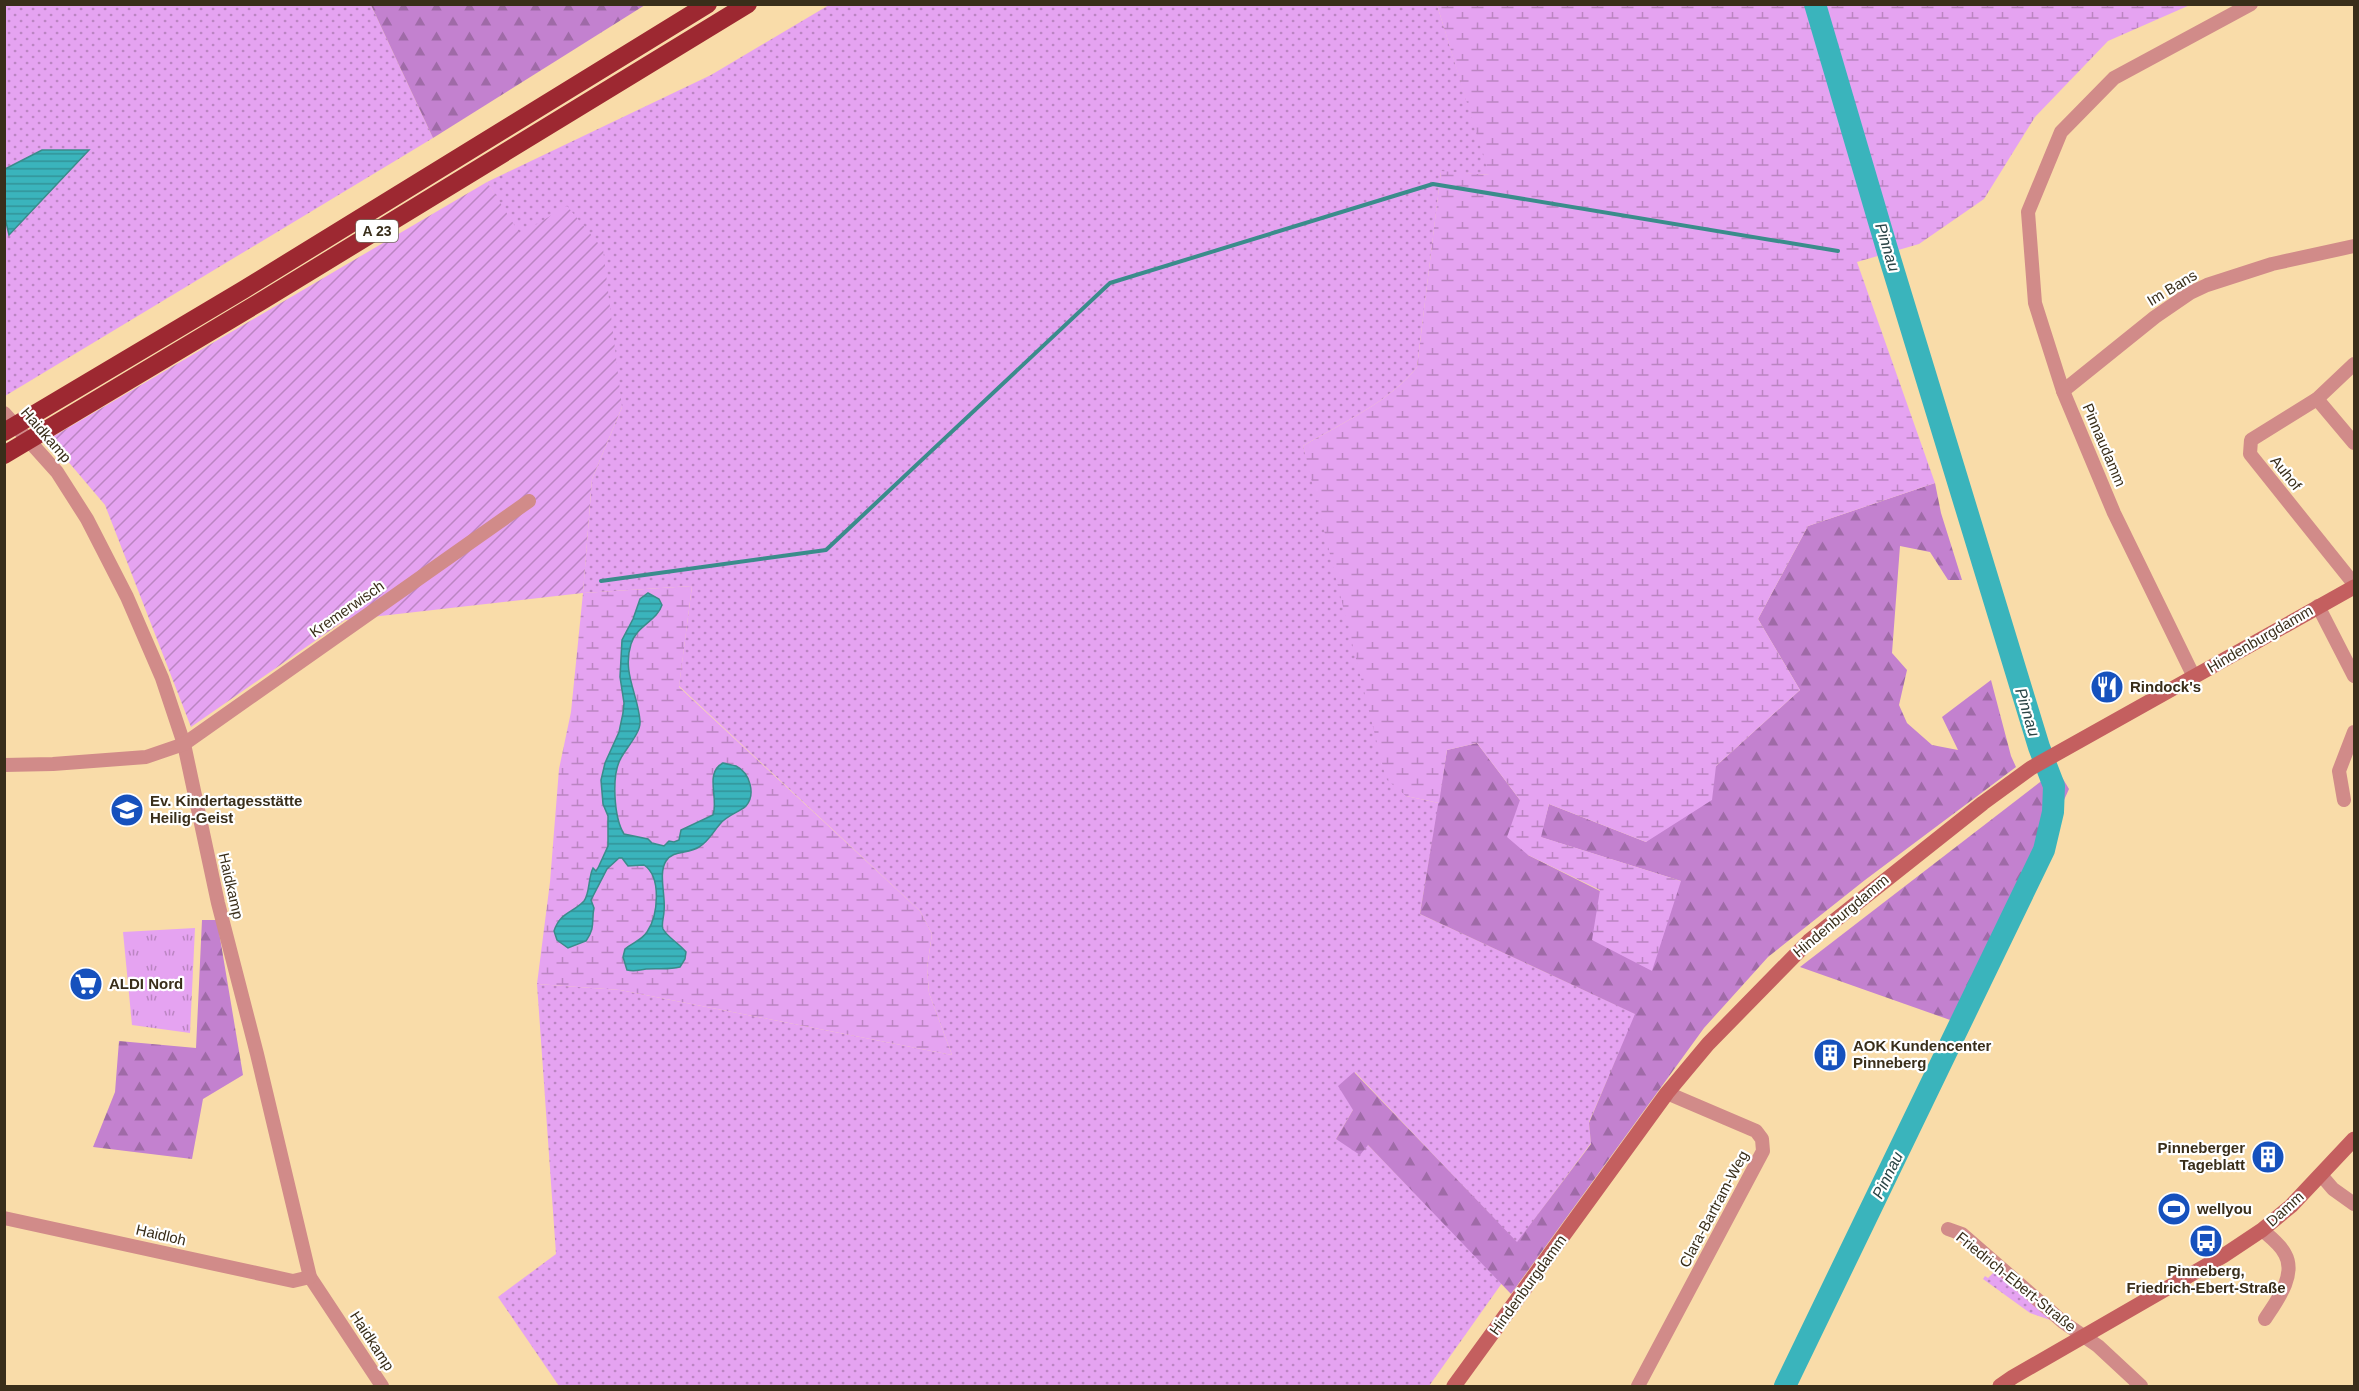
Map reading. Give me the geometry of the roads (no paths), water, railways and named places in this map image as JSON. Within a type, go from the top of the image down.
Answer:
[{"type":"highway","name":"A 23","points":[[4,432],[243,290],[708,4]]},
{"type":"highway","name":"A 23","points":[[4,455],[270,296],[748,4]]},
{"type":"street","name":"Pinnaudamm","points":[[2194,677],[2114,513],[2063,391],[2035,303],[2028,212],[2061,132],[2114,78],[2251,4]]},
{"type":"street","name":"Im Bans","points":[[2063,391],[2155,317],[2190,293],[2207,285],[2272,264],[2355,246]]},
{"type":"street","name":"Auhof","points":[[2355,364],[2317,399],[2251,440],[2250,454],[2355,585]]},
{"type":"street","points":[[2317,399],[2355,443]]},
{"type":"street","name":"Haidkamp","points":[[4,413],[57,472],[87,519],[127,597],[162,678],[184,744],[218,903],[257,1054],[310,1277],[382,1386]]},
{"type":"street","name":"Kremerwisch","points":[[4,765],[146,757],[184,744],[529,501]]},
{"type":"street","name":"Hindenburgdamm","points":[[1454,1386],[1667,1093],[1708,1044],[1809,941],[1974,810],[2031,768],[2083,737],[2147,705],[2355,585]]},
{"type":"street","points":[[2318,606],[2355,676]]},
{"type":"street","points":[[2344,800],[2339,771],[2355,732]]},
{"type":"street","name":"Clara-Bartram-Weg","points":[[1638,1386],[1763,1150],[1762,1139],[1756,1131],[1667,1093]]},
{"type":"street","name":"Damm","points":[[2265,1319],[2283,1290],[2289,1266],[2286,1254],[2262,1230],[2291,1206],[2355,1139]]},
{"type":"street","points":[[2321,1175],[2333,1189],[2355,1204]]},
{"type":"street","name":"Haidloh","points":[[4,1218],[293,1281],[310,1277]]},
{"type":"street","name":"Friedrich-Ebert-Straße","points":[[1948,1229],[1962,1234],[2083,1337]]},
{"type":"street","name":"Friedrich-Ebert-Straße","points":[[2000,1386],[2223,1257],[2262,1230]]},
{"type":"street","points":[[2083,1337],[2098,1346],[2140,1386]]},
{"type":"water","points":[[42,150],[89,150],[9,235],[5,218],[5,169]]},
{"type":"water","points":[[648,593],[659,599],[662,605],[656,615],[637,633],[631,644],[629,655],[629,674],[639,711],[640,726],[621,758],[616,775],[616,807],[624,834],[648,839],[652,843],[664,846],[669,841],[679,840],[681,830],[713,815],[714,773],[723,763],[741,769],[750,784],[751,796],[746,806],[723,821],[699,847],[673,855],[666,861],[662,878],[664,905],[662,927],[667,935],[686,952],[680,967],[632,971],[627,970],[623,957],[625,949],[647,932],[656,907],[654,878],[644,865],[628,866],[622,858],[619,858],[607,869],[591,900],[594,908],[593,924],[586,941],[568,948],[557,940],[554,931],[563,916],[584,901],[593,868],[596,871],[608,846],[608,816],[603,804],[601,780],[605,763],[619,732],[623,713],[624,703],[620,677],[622,640],[640,599]]},
{"type":"waterway","name":"Pinnau","points":[[1785,1386],[2044,850],[2053,812],[2054,786],[2039,747],[1815,4]]},
{"type":"waterway","points":[[601,581],[826,550],[1110,283],[1433,184],[1838,251]]},
{"type":"place","name":"Rindock's","points":[[2107,687]]},
{"type":"place","name":"Ev. Kindertagesstätte Heilig-Geist","points":[[127,810]]},
{"type":"place","name":"ALDI Nord","points":[[86,984]]},
{"type":"place","name":"AOK Kundencenter Pinneberg","points":[[1830,1055]]},
{"type":"place","name":"Pinneberger Tageblatt","points":[[2268,1157]]},
{"type":"place","name":"wellyou","points":[[2174,1209]]},
{"type":"place","name":"Pinneberg, Friedrich-Ebert-Straße","points":[[2206,1241]]}]
